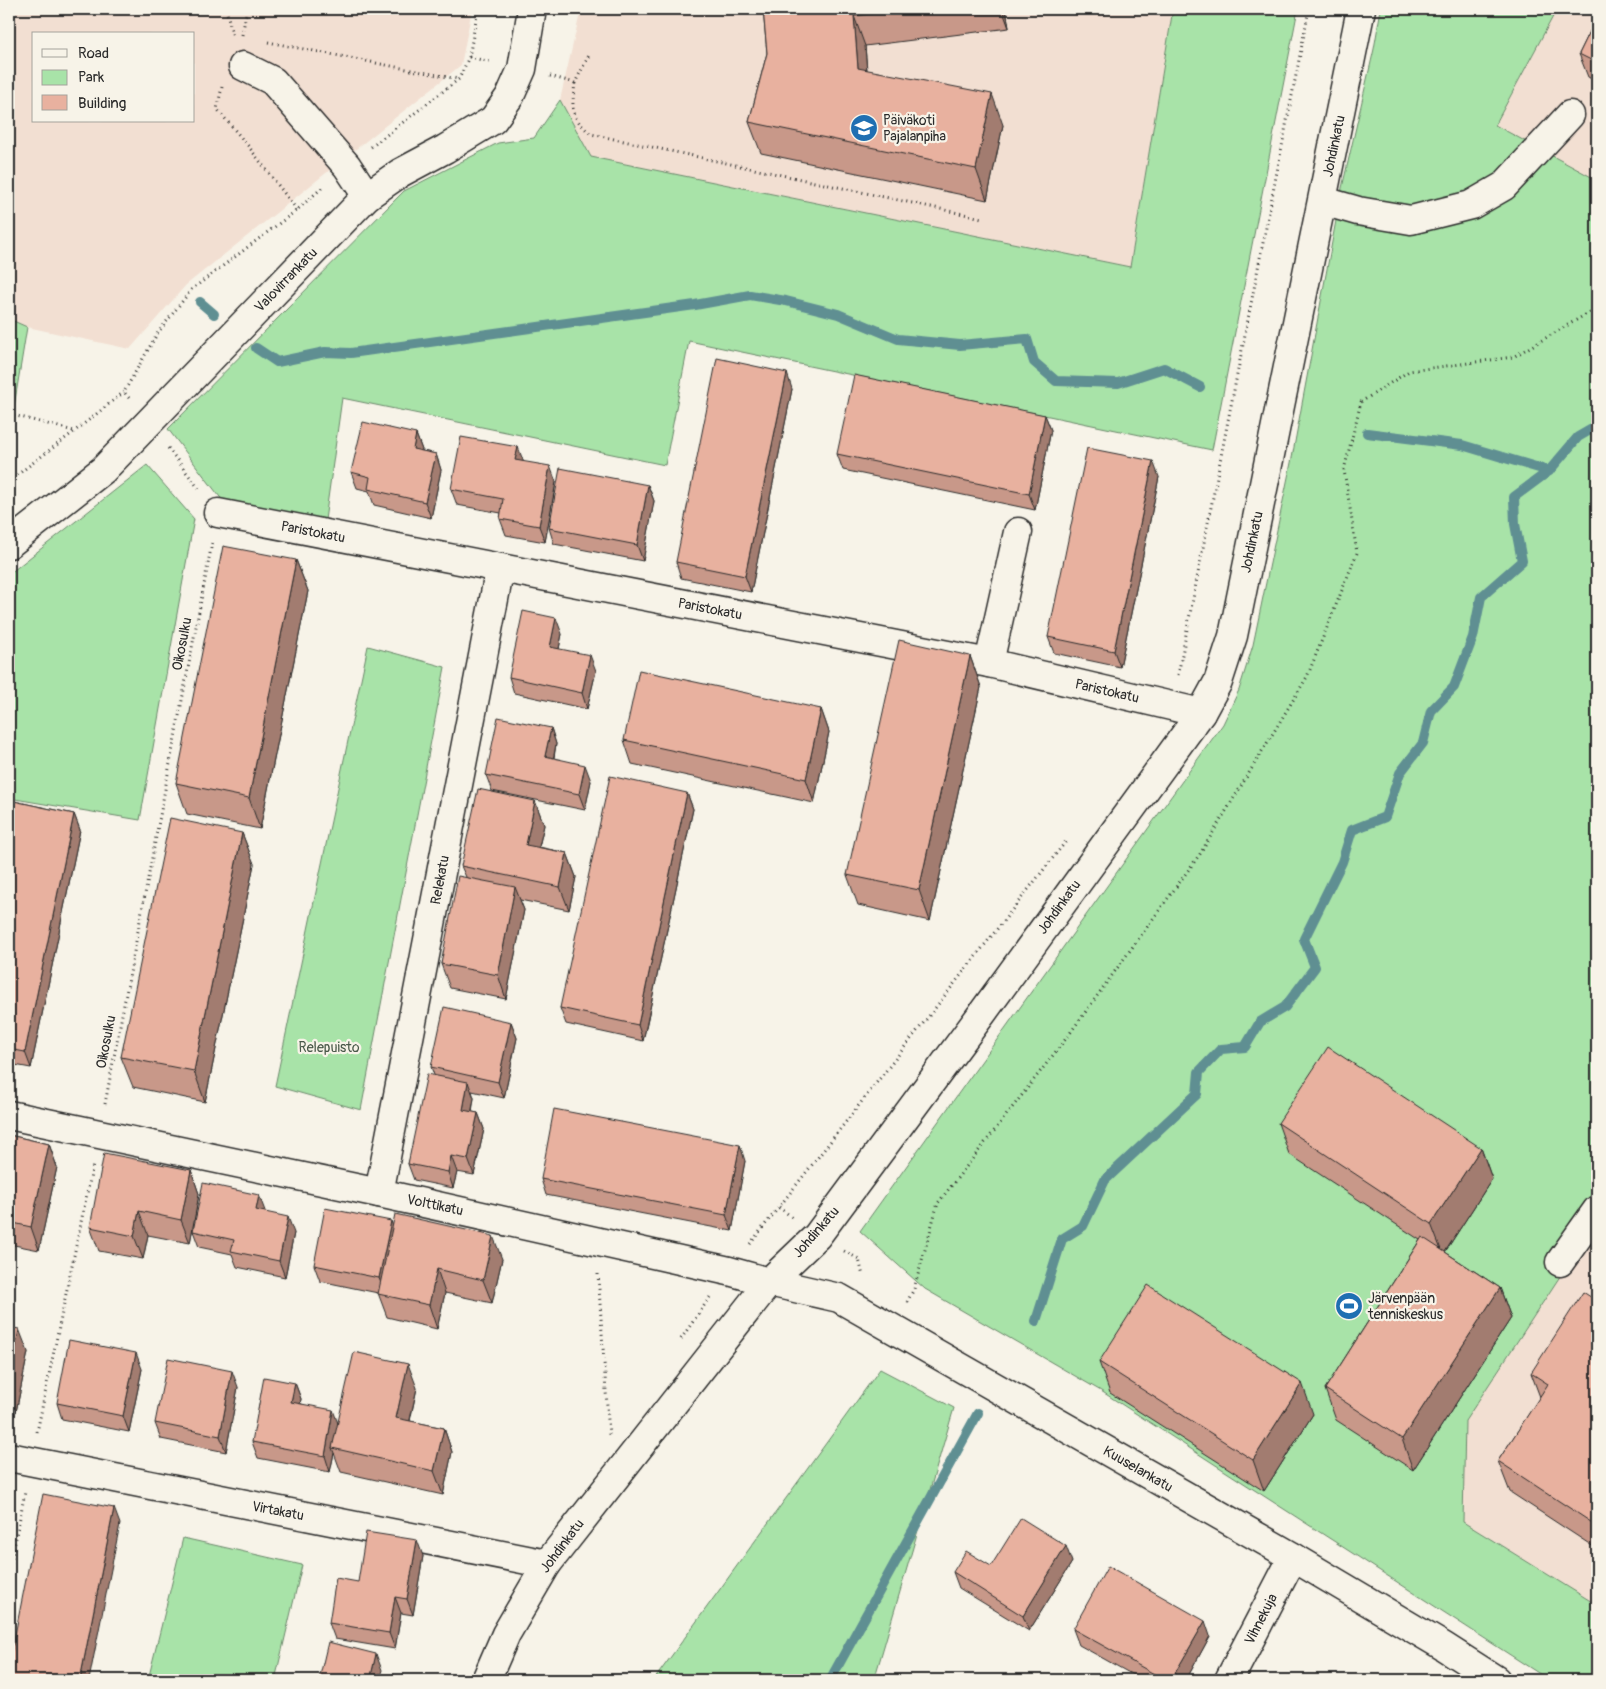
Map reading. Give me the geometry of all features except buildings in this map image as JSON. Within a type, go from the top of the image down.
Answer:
[{"type":"street","name":"Valovirrankatu","points":[[9,544],[103,470],[367,196],[400,173],[493,120],[510,96],[522,69],[532,9]]},
{"type":"street","name":"Johdinkatu","points":[[486,1680],[506,1634],[547,1564],[769,1282],[816,1236],[987,1007],[1200,713],[1218,682],[1233,636],[1361,9]]},
{"type":"street","points":[[233,64],[273,81],[347,166],[367,196]]},
{"type":"street","points":[[1323,201],[1358,211],[1411,220],[1472,205],[1504,186],[1570,115]]},
{"type":"street","name":"Paristokatu","points":[[218,513],[989,663],[1200,713]]},
{"type":"street","points":[[989,663],[1018,532]]},
{"type":"street","name":"Relekatu","points":[[379,1192],[500,568]]},
{"type":"street","name":"Volttikatu","points":[[9,1115],[379,1192],[595,1240],[769,1282]]},
{"type":"street","points":[[1560,1262],[1597,1210]]},
{"type":"street","name":"Kuuselankatu","points":[[769,1282],[838,1298],[1293,1557],[1443,1646],[1496,1680]]},
{"type":"street","name":"Virtakatu","points":[[20,1459],[547,1564]]},
{"type":"street","name":"Vihnekuja","points":[[1229,1680],[1293,1557]]},
{"type":"path","points":[[226,9],[233,35],[233,64],[217,109],[297,210]]},
{"type":"path","points":[[242,36],[247,9]]},
{"type":"path","points":[[9,481],[124,392],[156,334],[190,290],[297,210],[347,166],[459,79],[469,57],[478,9]]},
{"type":"path","points":[[1172,706],[1308,9]]},
{"type":"path","points":[[233,35],[251,38]]},
{"type":"path","points":[[260,40],[459,79]]},
{"type":"path","points":[[575,83],[572,109],[578,122],[591,134],[982,218]]},
{"type":"path","points":[[903,1309],[914,1289],[938,1203],[1068,1036],[1200,854],[1307,677],[1357,553],[1344,470],[1361,402],[1409,371],[1513,357],[1597,308]]},
{"type":"path","points":[[124,392],[218,513]]},
{"type":"path","points":[[9,414],[75,431]]},
{"type":"path","name":"Oikosulku","points":[[9,1573],[20,1459],[100,1133],[218,513]]},
{"type":"path","points":[[678,1344],[729,1271],[1068,839]]},
{"type":"path","points":[[595,1240],[610,1443]]},
{"type":"shaded area","points":[[9,9],[472,9],[461,65],[186,285],[130,349],[27,327],[9,319]]},
{"type":"shaded area","name":"Päiväkoti Pajalanpiha","points":[[581,9],[1173,9],[1130,267],[591,157],[560,100]]},
{"type":"shaded area","points":[[1557,9],[1597,9],[1597,180],[1495,125]]},
{"type":"shaded area","points":[[1597,1220],[1597,1605],[1463,1522],[1465,1421]]},
{"type":"green space","points":[[1173,9],[1298,9],[1212,450],[689,341],[665,465],[342,398],[325,520],[223,501],[168,429],[404,191],[498,143],[534,138],[560,100],[591,157],[1130,267]]},
{"type":"green space","points":[[1381,9],[1557,9],[1495,125],[1597,180],[1597,1220],[1465,1421],[1463,1522],[1597,1605],[1597,1680],[1549,1680],[1101,1391],[925,1289],[860,1231],[1223,724],[1239,690],[1253,645],[1292,458],[1342,188],[1374,49]]},
{"type":"green space","points":[[9,319],[27,327],[9,437]]},
{"type":"green space","points":[[147,465],[194,519],[140,820],[9,798],[9,574]]},
{"type":"green space","name":"Relepuisto","points":[[368,646],[445,667],[361,1110],[275,1086]]},
{"type":"green space","points":[[880,1369],[954,1408],[874,1680],[654,1680]]},
{"type":"green space","points":[[183,1538],[302,1565],[275,1680],[148,1680]]},
{"type":"waterway","points":[[256,348],[277,362],[325,352],[351,353],[695,305],[750,295],[786,301],[838,314],[898,339],[960,345],[1027,339],[1034,362],[1056,381],[1118,383],[1164,368],[1200,387]]},
{"type":"waterway","points":[[200,302],[214,314]]},
{"type":"waterway","points":[[1036,1321],[1062,1239],[1083,1226],[1105,1180],[1197,1094],[1199,1072],[1221,1049],[1245,1047],[1260,1022],[1285,1007],[1315,967],[1304,939],[1342,862],[1352,830],[1385,817],[1400,773],[1423,743],[1431,711],[1454,687],[1473,637],[1481,597],[1522,561],[1515,524],[1514,497],[1549,471],[1578,437],[1597,426]]},
{"type":"waterway","points":[[1367,433],[1462,445],[1549,471]]},
{"type":"waterway","points":[[830,1680],[978,1413]]},
{"type":"place","name":"Päiväkoti Pajalanpiha","points":[[864,128]]},
{"type":"place","name":"Järvenpään tenniskeskus","points":[[1349,1306]]}]
